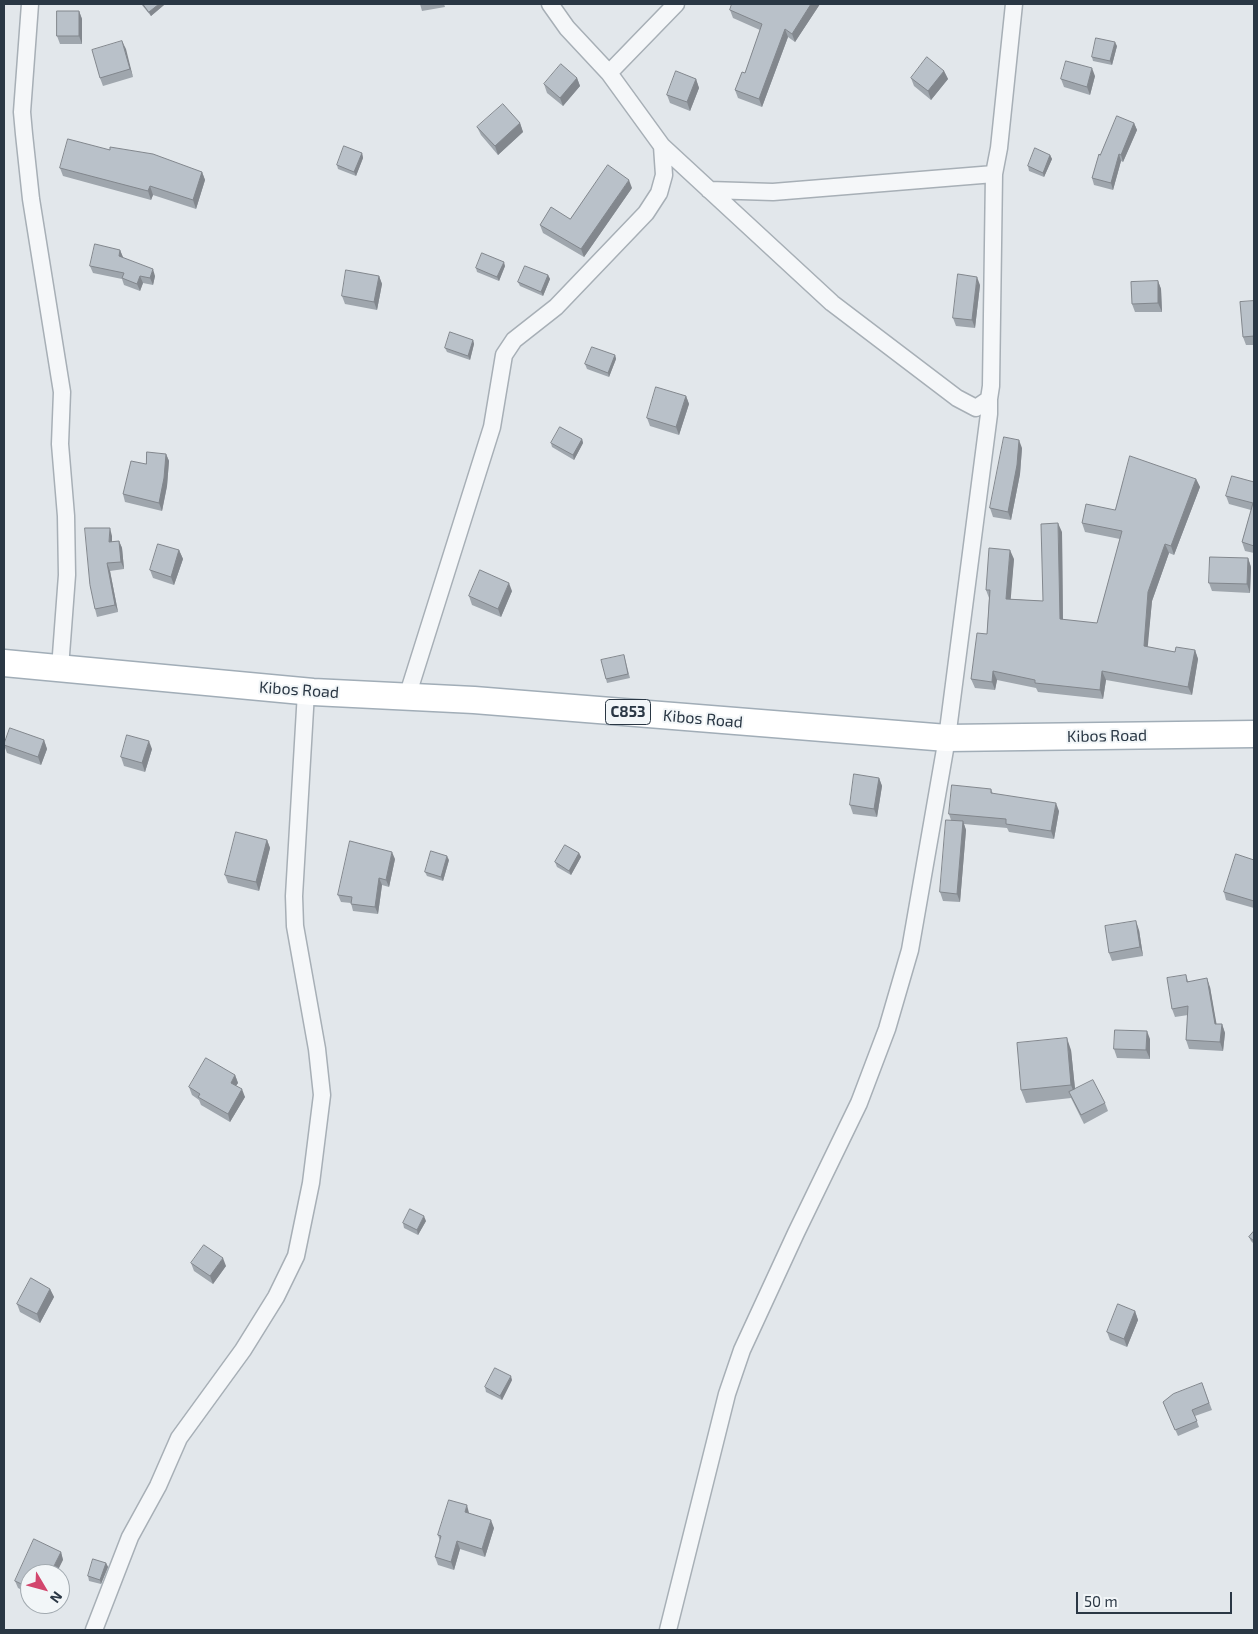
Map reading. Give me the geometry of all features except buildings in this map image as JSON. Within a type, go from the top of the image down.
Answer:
[{"type":"main road","name":"Kibos Road","points":[[4,663],[306,692],[474,700],[947,738],[1254,734]]},
{"type":"street","points":[[30,4],[22,112],[31,199],[62,392],[60,444],[66,516],[67,575],[60,668]]},
{"type":"street","points":[[550,4],[567,28],[609,73],[662,146],[832,303],[957,398],[976,408],[989,399]]},
{"type":"street","points":[[609,73],[676,4]]},
{"type":"street","points":[[668,1630],[727,1394],[742,1350],[859,1104],[887,1029],[910,950],[947,738],[989,414],[994,174],[999,148],[1014,4]]},
{"type":"street","points":[[407,697],[492,427],[504,355],[514,340],[556,307],[646,213],[659,193],[664,175],[662,146]]},
{"type":"street","points":[[709,190],[773,192],[994,174]]},
{"type":"street","points":[[94,1630],[130,1538],[158,1486],[179,1438],[243,1350],[276,1297],[296,1256],[311,1183],[322,1095],[317,1049],[295,926],[294,896],[306,692]]}]
